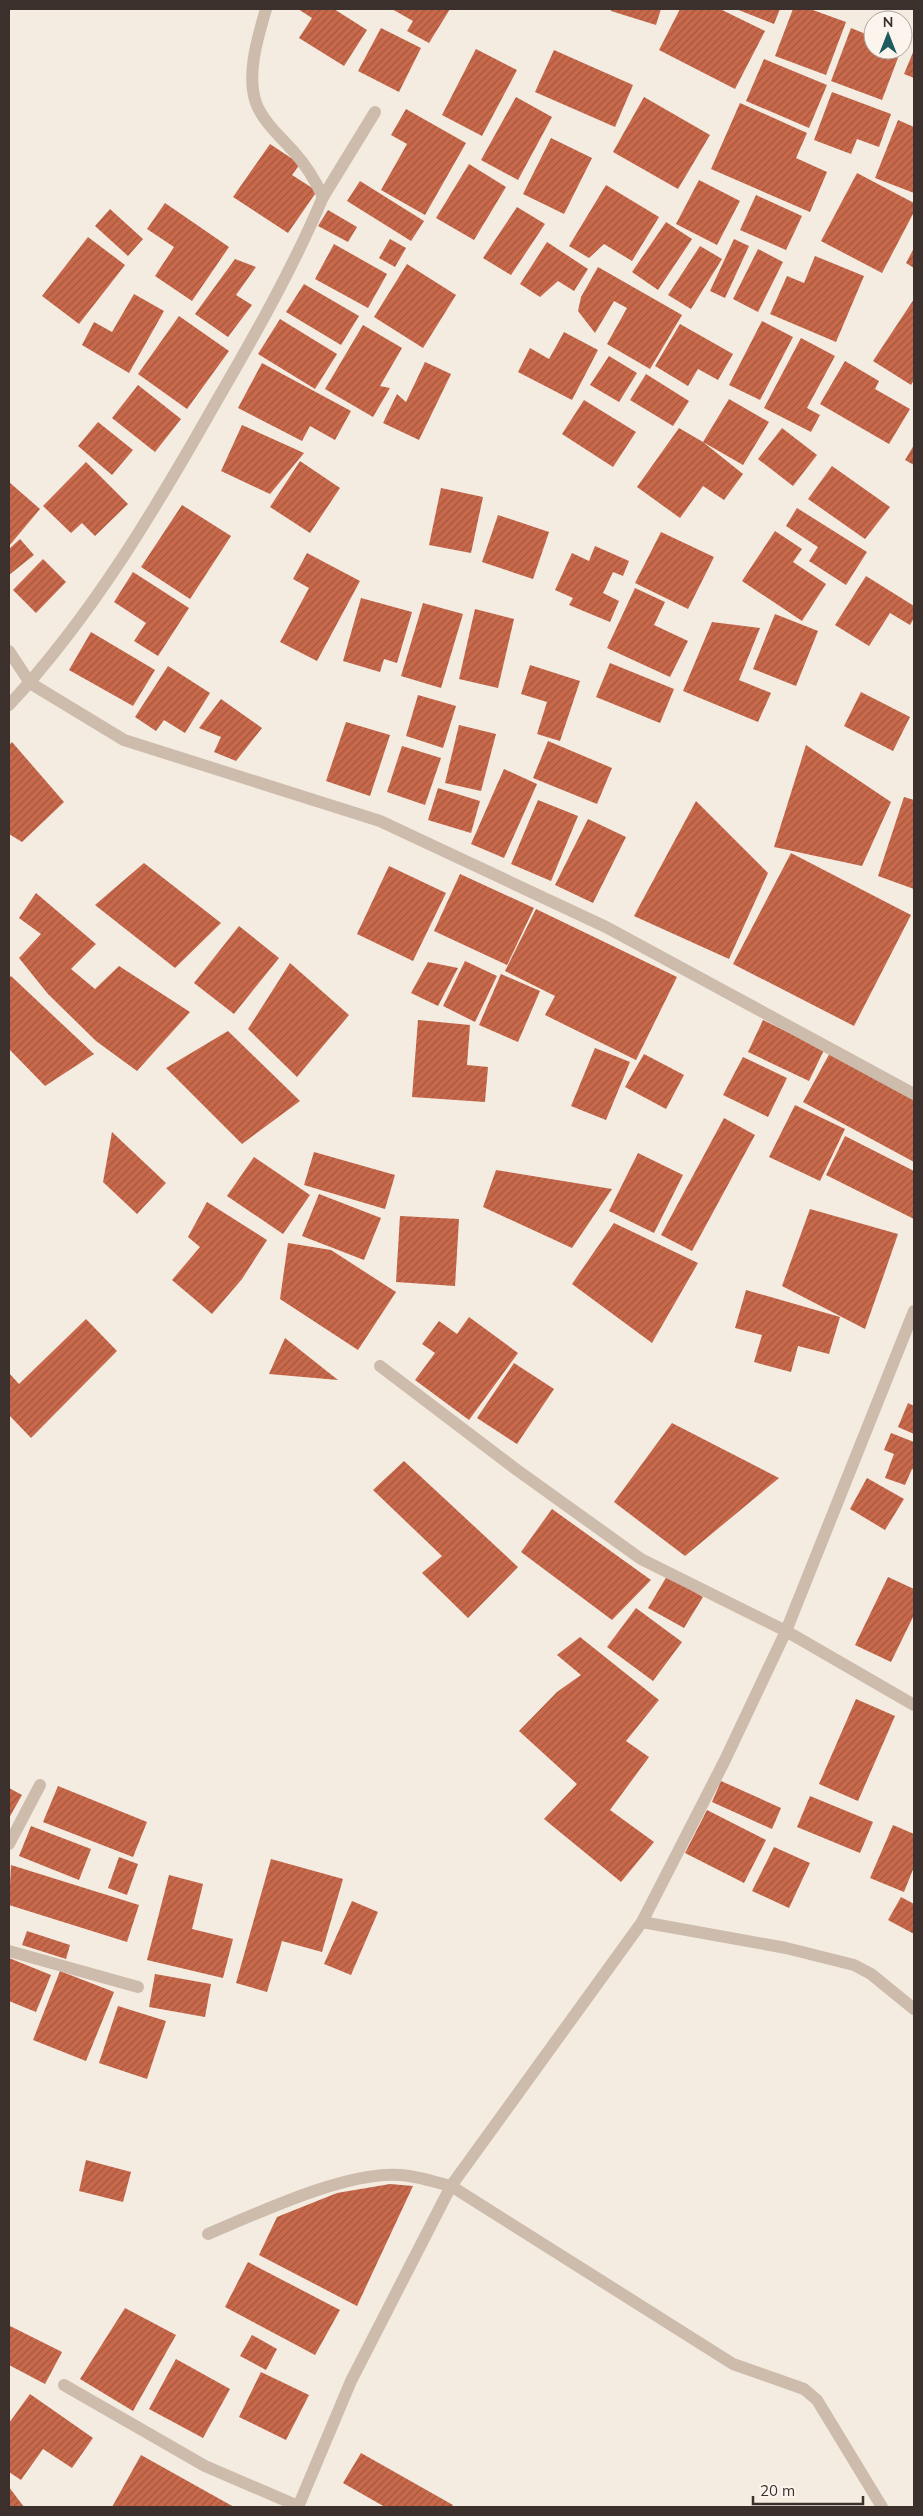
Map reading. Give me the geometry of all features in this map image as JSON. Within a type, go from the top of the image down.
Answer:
[{"type":"street","points":[[266,9],[254,58],[253,90],[257,105],[267,122],[303,163],[323,196]]},
{"type":"street","points":[[9,705],[30,683],[90,605],[169,485],[271,305],[323,196],[375,112]]},
{"type":"street","points":[[9,651],[30,683],[124,740],[389,826],[606,927],[914,1094]]},
{"type":"street","points":[[64,2386],[205,2466],[298,2507],[350,2381],[452,2186],[642,1922],[725,1760],[786,1631],[914,1311]]},
{"type":"street","points":[[380,1366],[517,1470],[641,1559],[786,1631],[914,1705]]},
{"type":"street","points":[[9,1844],[40,1785]]},
{"type":"street","points":[[642,1922],[795,1950],[854,1964],[871,1974],[914,2009]]},
{"type":"street","points":[[9,1951],[138,1987]]},
{"type":"street","points":[[208,2234],[331,2186],[369,2177],[399,2174],[452,2186],[733,2364],[804,2388],[816,2400],[882,2507]]},
{"type":"building","points":[[298,9],[334,9],[367,30],[344,66],[299,38],[312,18]]},
{"type":"building","points":[[392,9],[450,9],[429,43],[407,31],[413,21]]},
{"type":"building","points":[[612,9],[661,9],[656,25],[611,11]]},
{"type":"building","points":[[680,9],[720,9],[765,31],[735,89],[659,50]]},
{"type":"building","points":[[736,9],[780,9],[774,24]]},
{"type":"building","points":[[793,9],[810,9],[846,22],[826,75],[775,56]]},
{"type":"building","points":[[381,28],[421,48],[399,92],[358,71]]},
{"type":"building","points":[[851,28],[863,33],[863,60],[897,60],[882,100],[831,81]]},
{"type":"building","points":[[476,49],[517,70],[482,136],[442,115]]},
{"type":"building","points":[[554,50],[633,85],[615,127],[535,92]]},
{"type":"building","points":[[914,50],[914,78],[904,74],[910,60],[913,60]]},
{"type":"building","points":[[764,59],[827,85],[809,128],[746,101]]},
{"type":"building","points":[[832,92],[891,114],[879,147],[857,139],[851,154],[814,140]]},
{"type":"building","points":[[516,97],[552,117],[518,180],[481,160]]},
{"type":"building","points":[[644,97],[710,135],[678,189],[613,152]]},
{"type":"building","points":[[740,103],[807,133],[796,158],[827,172],[810,212],[711,169]]},
{"type":"building","points":[[406,109],[466,143],[425,215],[381,190],[407,144],[391,135]]},
{"type":"building","points":[[898,120],[914,127],[914,193],[875,178]]},
{"type":"building","points":[[551,138],[592,158],[564,214],[523,194]]},
{"type":"building","points":[[270,144],[300,164],[292,175],[317,191],[288,233],[233,197]]},
{"type":"building","points":[[469,164],[506,187],[474,240],[436,218]]},
{"type":"building","points":[[857,173],[914,203],[914,212],[882,273],[821,241]]},
{"type":"building","points":[[699,180],[740,201],[717,245],[676,224]]},
{"type":"building","points":[[360,181],[424,221],[411,241],[347,201]]},
{"type":"building","points":[[606,185],[659,217],[632,261],[604,244],[589,258],[569,246]]},
{"type":"building","points":[[756,195],[802,216],[786,250],[740,230]]},
{"type":"building","points":[[165,203],[229,247],[192,301],[155,276],[174,247],[147,229]]},
{"type":"building","points":[[517,207],[545,224],[511,275],[483,258]]},
{"type":"building","points":[[110,209],[143,239],[128,256],[95,226]]},
{"type":"building","points":[[328,210],[357,227],[348,242],[318,226]]},
{"type":"building","points":[[666,222],[692,239],[658,290],[632,272]]},
{"type":"building","points":[[88,237],[125,265],[79,324],[42,296]]},
{"type":"building","points":[[390,239],[406,248],[395,267],[379,258]]},
{"type":"building","points":[[734,239],[749,246],[725,298],[710,291]]},
{"type":"building","points":[[547,242],[588,269],[574,291],[558,281],[540,297],[520,284]]},
{"type":"building","points":[[334,244],[387,274],[368,308],[315,279]]},
{"type":"building","points":[[700,246],[722,259],[691,309],[668,295]]},
{"type":"building","points":[[914,248],[914,268],[906,263]]},
{"type":"building","points":[[758,249],[783,262],[758,312],[733,299]]},
{"type":"building","points":[[815,256],[864,276],[836,342],[770,314],[787,276],[804,283]]},
{"type":"building","points":[[235,259],[256,267],[236,295],[252,305],[228,337],[195,314]]},
{"type":"building","points":[[407,264],[456,295],[423,348],[374,317]]},
{"type":"building","points":[[598,267],[682,315],[650,369],[607,344],[627,308],[614,301],[595,333],[578,311],[581,297]]},
{"type":"building","points":[[304,284],[359,316],[341,345],[286,312]]},
{"type":"building","points":[[134,294],[164,311],[129,373],[82,345],[94,322],[112,332]]},
{"type":"building","points":[[914,299],[914,380],[911,385],[873,361]]},
{"type":"building","points":[[179,316],[229,351],[187,409],[138,374]]},
{"type":"building","points":[[280,319],[337,354],[315,389],[258,354]]},
{"type":"building","points":[[762,321],[793,337],[760,400],[729,385]]},
{"type":"building","points":[[680,324],[733,354],[718,380],[698,369],[688,386],[655,366]]},
{"type":"building","points":[[363,325],[402,348],[380,386],[390,388],[373,417],[325,389]]},
{"type":"building","points":[[564,332],[598,350],[572,400],[518,372],[530,348],[549,359]]},
{"type":"building","points":[[801,338],[835,356],[807,408],[820,415],[811,432],[764,408]]},
{"type":"building","points":[[609,356],[637,373],[619,402],[590,385]]},
{"type":"building","points":[[845,361],[879,381],[875,389],[910,409],[889,444],[820,404]]},
{"type":"building","points":[[425,362],[451,374],[419,440],[383,423],[397,394],[406,402]]},
{"type":"building","points":[[262,363],[351,411],[335,440],[310,426],[302,441],[238,408]]},
{"type":"building","points":[[646,374],[689,401],[673,426],[630,400]]},
{"type":"building","points":[[138,385],[181,419],[155,452],[112,418]]},
{"type":"building","points":[[729,399],[769,422],[743,465],[703,442]]},
{"type":"building","points":[[584,400],[636,432],[613,467],[562,434]]},
{"type":"building","points":[[98,422],[133,450],[112,475],[78,446]]},
{"type":"building","points":[[242,425],[304,453],[270,494],[221,471]]},
{"type":"building","points":[[679,428],[703,442],[743,474],[724,500],[703,486],[680,518],[637,487]]},
{"type":"building","points":[[782,428],[817,455],[793,486],[758,459]]},
{"type":"building","points":[[914,445],[914,465],[905,460]]},
{"type":"building","points":[[300,461],[340,488],[310,533],[270,507]]},
{"type":"building","points":[[86,462],[128,504],[95,536],[82,523],[71,533],[43,506]]},
{"type":"building","points":[[832,466],[890,507],[865,539],[808,499]]},
{"type":"building","points":[[9,482],[40,509],[9,546]]},
{"type":"building","points":[[441,488],[483,497],[471,553],[429,545]]},
{"type":"building","points":[[182,505],[231,536],[190,599],[141,567]]},
{"type":"building","points":[[797,508],[867,552],[846,585],[809,561],[818,547],[786,526]]},
{"type":"building","points":[[498,515],[549,532],[533,579],[482,562]]},
{"type":"building","points":[[775,531],[802,549],[793,562],[826,584],[802,621],[742,581]]},
{"type":"building","points":[[661,532],[714,557],[688,609],[635,583]]},
{"type":"building","points":[[20,539],[34,555],[9,575],[9,549]]},
{"type":"building","points":[[595,546],[629,561],[623,576],[613,572],[603,593],[619,601],[610,622],[569,605],[573,598],[555,590],[572,553],[589,561]]},
{"type":"building","points":[[307,553],[360,581],[317,661],[280,642],[309,588],[293,579]]},
{"type":"building","points":[[43,559],[66,582],[36,613],[13,590]]},
{"type":"building","points":[[133,572],[189,608],[158,656],[134,641],[146,623],[114,602]]},
{"type":"building","points":[[866,576],[914,606],[914,618],[910,625],[890,613],[869,646],[835,625]]},
{"type":"building","points":[[635,588],[665,602],[654,625],[688,641],[670,677],[607,648]]},
{"type":"building","points":[[361,598],[412,612],[397,663],[384,659],[380,672],[343,661]]},
{"type":"building","points":[[423,603],[463,614],[441,688],[401,676]]},
{"type":"building","points":[[475,609],[514,619],[498,688],[459,679]]},
{"type":"building","points":[[775,614],[818,631],[796,686],[753,669]]},
{"type":"building","points":[[712,622],[760,628],[739,680],[771,693],[758,722],[683,691]]},
{"type":"building","points":[[91,632],[155,670],[133,706],[69,670]]},
{"type":"building","points":[[610,663],[674,689],[660,723],[596,697]]},
{"type":"building","points":[[530,665],[580,681],[560,741],[537,734],[547,702],[521,694]]},
{"type":"building","points":[[168,666],[210,693],[185,733],[164,720],[156,731],[135,717]]},
{"type":"building","points":[[861,692],[910,717],[893,751],[844,726]]},
{"type":"building","points":[[418,695],[456,706],[443,748],[406,736]]},
{"type":"building","points":[[221,699],[262,728],[236,761],[214,752],[221,737],[199,728]]},
{"type":"building","points":[[346,722],[390,735],[370,796],[326,781]]},
{"type":"building","points":[[459,725],[496,734],[481,791],[445,783]]},
{"type":"building","points":[[548,741],[612,768],[597,804],[533,778]]},
{"type":"building","points":[[12,742],[64,802],[22,842],[9,834],[9,745]]},
{"type":"building","points":[[806,745],[891,802],[862,866],[774,847]]},
{"type":"building","points":[[402,746],[441,758],[425,805],[387,792]]},
{"type":"building","points":[[504,769],[537,784],[504,858],[471,844]]},
{"type":"building","points":[[438,788],[480,801],[471,833],[428,820]]},
{"type":"building","points":[[904,797],[914,800],[914,889],[878,876]]},
{"type":"building","points":[[538,800],[578,816],[551,881],[511,864]]},
{"type":"building","points":[[696,801],[768,873],[729,959],[634,916]]},
{"type":"building","points":[[588,819],[626,837],[593,903],[555,885]]},
{"type":"building","points":[[791,853],[911,915],[854,1026],[733,964]]},
{"type":"building","points":[[144,863],[221,923],[175,968],[95,905]]},
{"type":"building","points":[[389,866],[446,893],[413,961],[357,934]]},
{"type":"building","points":[[460,874],[534,908],[507,965],[434,931]]},
{"type":"building","points":[[36,893],[96,944],[71,969],[95,989],[119,966],[190,1012],[137,1071],[96,1041],[48,994],[19,958],[41,934],[19,918]]},
{"type":"building","points":[[536,909],[677,977],[636,1060],[545,1015],[555,996],[505,971]]},
{"type":"building","points":[[239,926],[279,958],[234,1014],[194,983]]},
{"type":"building","points":[[465,961],[497,976],[475,1022],[443,1006]]},
{"type":"building","points":[[428,962],[458,968],[438,1006],[411,993]]},
{"type":"building","points":[[290,963],[349,1015],[297,1077],[248,1029]]},
{"type":"building","points":[[501,974],[540,991],[518,1042],[479,1025]]},
{"type":"building","points":[[11,976],[94,1054],[45,1086],[9,1049],[9,978]]},
{"type":"building","points":[[418,1020],[470,1025],[467,1065],[488,1067],[485,1102],[412,1097]]},
{"type":"building","points":[[763,1020],[824,1050],[809,1081],[748,1052]]},
{"type":"building","points":[[228,1031],[300,1101],[242,1144],[166,1068]]},
{"type":"building","points":[[595,1048],[630,1062],[606,1120],[571,1106]]},
{"type":"building","points":[[831,1051],[914,1096],[914,1162],[803,1102]]},
{"type":"building","points":[[644,1054],[684,1075],[666,1109],[625,1087]]},
{"type":"building","points":[[743,1057],[787,1078],[768,1117],[723,1095]]},
{"type":"building","points":[[795,1105],[845,1129],[820,1181],[769,1157]]},
{"type":"building","points":[[724,1118],[755,1135],[692,1251],[661,1235]]},
{"type":"building","points":[[112,1132],[166,1183],[137,1214],[103,1182]]},
{"type":"building","points":[[845,1136],[914,1171],[914,1219],[826,1175]]},
{"type":"building","points":[[314,1152],[395,1175],[385,1209],[304,1185]]},
{"type":"building","points":[[638,1153],[683,1175],[654,1233],[609,1211]]},
{"type":"building","points":[[254,1157],[310,1195],[283,1234],[227,1196]]},
{"type":"building","points":[[496,1170],[612,1189],[572,1248],[483,1207]]},
{"type":"building","points":[[319,1194],[381,1218],[364,1260],[302,1236]]},
{"type":"building","points":[[207,1202],[267,1240],[242,1279],[212,1314],[172,1280],[200,1247],[188,1237]]},
{"type":"building","points":[[810,1209],[898,1234],[865,1329],[782,1286]]},
{"type":"building","points":[[400,1216],[459,1219],[455,1286],[396,1282]]},
{"type":"building","points":[[614,1223],[698,1263],[652,1343],[572,1284]]},
{"type":"building","points":[[288,1243],[331,1250],[396,1292],[358,1350],[280,1299]]},
{"type":"building","points":[[746,1290],[840,1317],[829,1354],[798,1346],[791,1372],[754,1362],[762,1335],[735,1328]]},
{"type":"building","points":[[469,1317],[518,1353],[469,1420],[415,1380],[435,1353],[422,1344],[439,1321],[457,1334]]},
{"type":"building","points":[[86,1319],[117,1351],[31,1438],[9,1415],[9,1373],[19,1384]]},
{"type":"building","points":[[285,1338],[338,1380],[269,1374]]},
{"type":"building","points":[[514,1363],[554,1389],[517,1444],[477,1418]]},
{"type":"building","points":[[908,1403],[914,1406],[914,1434],[898,1427]]},
{"type":"building","points":[[672,1423],[779,1478],[685,1556],[614,1502]]},
{"type":"building","points":[[891,1433],[914,1442],[914,1470],[912,1469],[905,1485],[885,1478],[894,1454],[884,1450]]},
{"type":"building","points":[[404,1461],[518,1567],[468,1618],[422,1573],[442,1556],[373,1490]]},
{"type":"building","points":[[867,1478],[904,1499],[885,1530],[850,1509]]},
{"type":"building","points":[[552,1509],[651,1580],[612,1620],[521,1552]]},
{"type":"building","points":[[667,1576],[703,1597],[684,1628],[648,1608]]},
{"type":"building","points":[[888,1577],[914,1589],[914,1615],[891,1662],[855,1645]]},
{"type":"building","points":[[636,1608],[682,1642],[653,1681],[607,1647]]},
{"type":"building","points":[[580,1637],[659,1700],[626,1741],[649,1757],[610,1810],[654,1842],[621,1882],[544,1819],[577,1784],[519,1731],[557,1692],[581,1675],[557,1655]]},
{"type":"building","points":[[856,1699],[895,1716],[858,1801],[819,1784]]},
{"type":"building","points":[[721,1781],[781,1808],[772,1829],[712,1802]]},
{"type":"building","points":[[58,1786],[147,1822],[133,1857],[43,1822]]},
{"type":"building","points":[[9,1788],[22,1795],[9,1818]]},
{"type":"building","points":[[810,1796],[873,1822],[860,1853],[797,1827]]},
{"type":"building","points":[[707,1810],[766,1840],[744,1883],[685,1853]]},
{"type":"building","points":[[893,1825],[914,1834],[914,1867],[904,1892],[870,1878]]},
{"type":"building","points":[[31,1826],[91,1849],[79,1880],[19,1856]]},
{"type":"building","points":[[774,1847],[810,1863],[789,1908],[752,1891]]},
{"type":"building","points":[[119,1857],[138,1864],[127,1895],[108,1888]]},
{"type":"building","points":[[271,1859],[343,1879],[322,1952],[282,1941],[267,1992],[236,1983]]},
{"type":"building","points":[[11,1865],[139,1905],[127,1942],[9,1905]]},
{"type":"building","points":[[169,1875],[203,1884],[192,1929],[233,1939],[223,1978],[147,1960]]},
{"type":"building","points":[[901,1897],[914,1904],[914,1934],[888,1920]]},
{"type":"building","points":[[352,1901],[378,1912],[351,1975],[324,1964]]},
{"type":"building","points":[[27,1931],[70,1945],[66,1959],[22,1945]]},
{"type":"building","points":[[9,1958],[51,1975],[36,2012],[9,2001]]},
{"type":"building","points":[[60,1971],[114,1992],[86,2061],[33,2040]]},
{"type":"building","points":[[155,1974],[211,1984],[205,2017],[149,2007]]},
{"type":"building","points":[[118,2006],[166,2021],[147,2079],[99,2063]]},
{"type":"building","points":[[86,2160],[131,2172],[123,2202],[79,2191]]},
{"type":"building","points":[[390,2184],[413,2186],[357,2306],[259,2255],[277,2217],[337,2193]]},
{"type":"building","points":[[248,2262],[340,2310],[315,2355],[225,2307]]},
{"type":"building","points":[[125,2308],[176,2335],[133,2411],[80,2379]]},
{"type":"building","points":[[10,2326],[62,2352],[45,2384],[9,2365]]},
{"type":"building","points":[[252,2335],[277,2349],[266,2370],[240,2356]]},
{"type":"building","points":[[176,2359],[230,2389],[203,2438],[149,2409]]},
{"type":"building","points":[[261,2372],[309,2395],[286,2440],[239,2417]]},
{"type":"building","points":[[30,2394],[93,2438],[72,2468],[43,2449],[21,2480],[9,2472],[9,2423]]},
{"type":"building","points":[[361,2453],[453,2505],[452,2507],[385,2507],[343,2483]]},
{"type":"building","points":[[141,2455],[234,2507],[112,2507]]},
{"type":"building","points":[[9,2487],[24,2507],[9,2507]]}]
